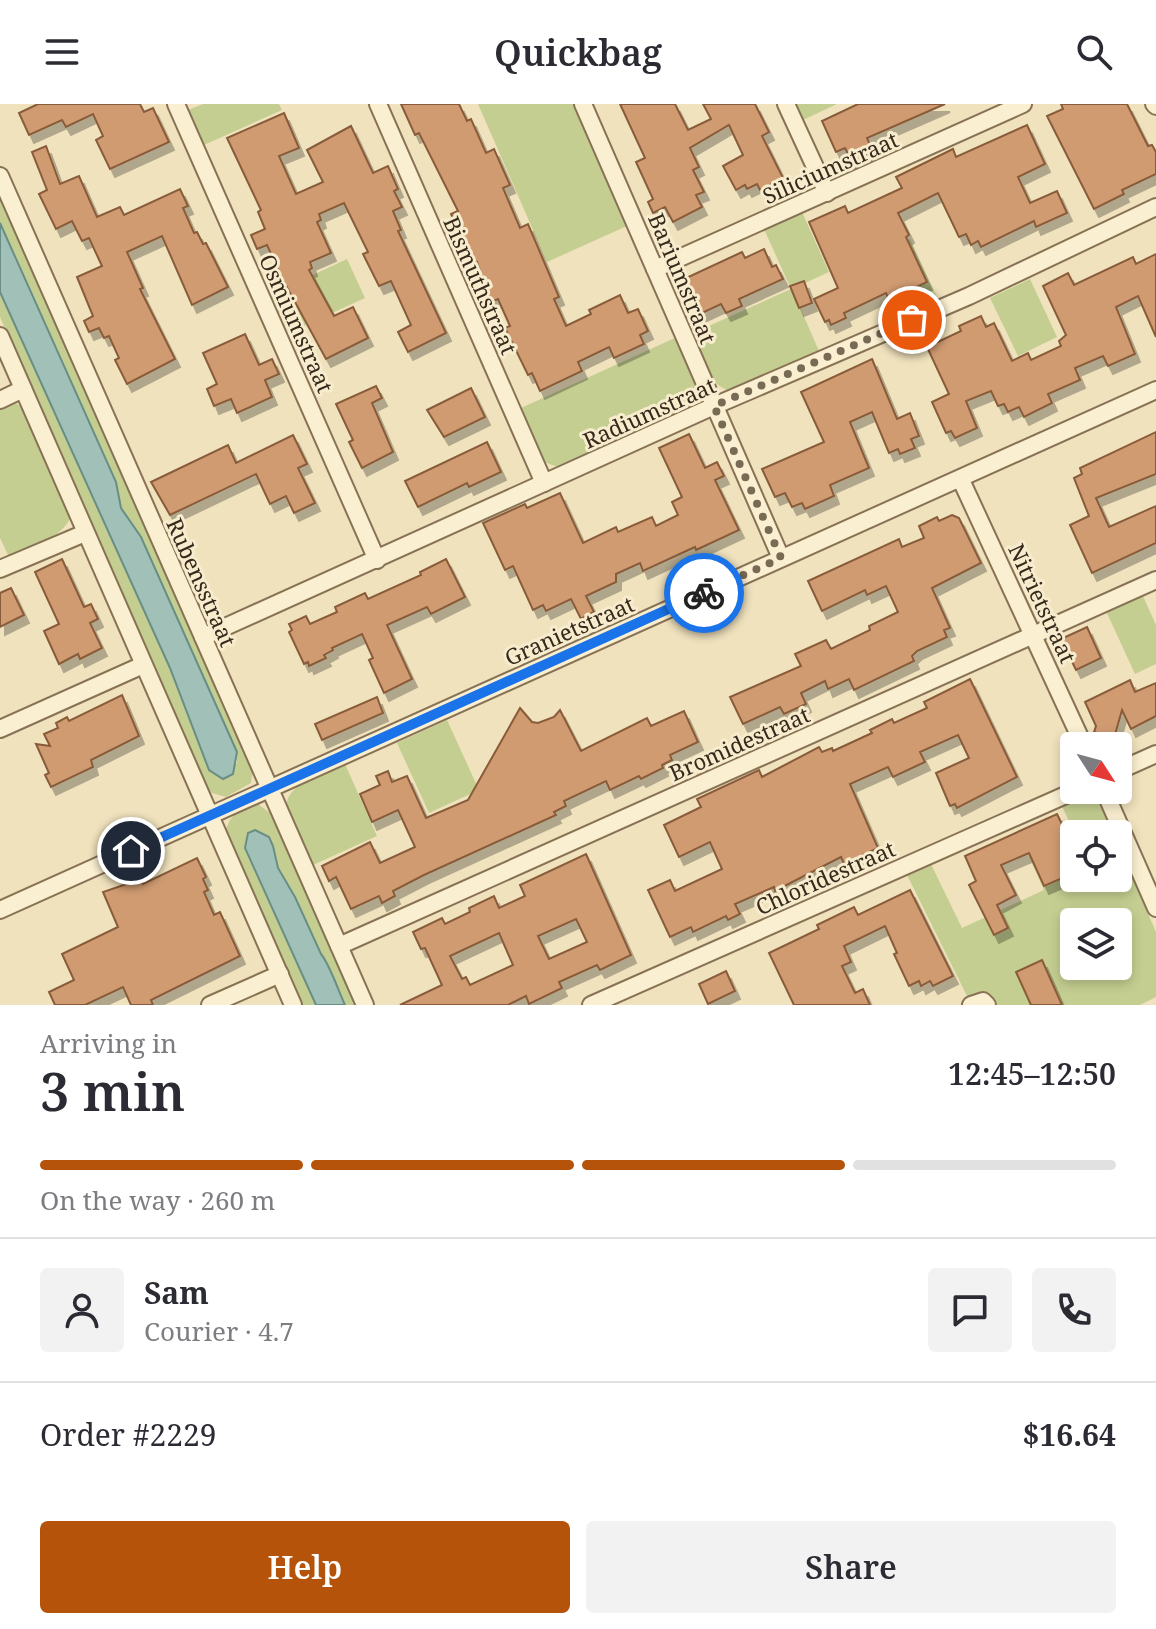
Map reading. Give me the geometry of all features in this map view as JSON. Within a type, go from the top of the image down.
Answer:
[{"type":"street","name":"Osmiumstraat","points":[[176,104],[377,560]]},
{"type":"street","name":"Bismuthstraat","points":[[378,104],[544,483]]},
{"type":"street","name":"Bariumstraat","points":[[583,104],[781,558]]},
{"type":"street","points":[[786,104],[827,193]]},
{"type":"street","name":"Siliciumstraat","points":[[655,269],[1023,104]]},
{"type":"street","name":"Rubensstraat","points":[[0,176],[365,1005]]},
{"type":"street","name":"Radiumstraat","points":[[203,637],[714,406],[969,296],[1156,207]]},
{"type":"street","points":[[0,336],[293,1005]]},
{"type":"street","points":[[0,400],[23,389]]},
{"type":"street","name":"Granietstraat","points":[[0,910],[1156,390]]},
{"type":"street","name":"Nitrietstraat","points":[[961,480],[1078,732]]},
{"type":"street","points":[[0,569],[85,533]]},
{"type":"street","name":"Bromidestraat","points":[[339,946],[1156,580]]},
{"type":"street","points":[[0,729],[143,665]]},
{"type":"street","points":[[1132,765],[1156,754]]},
{"type":"street","name":"Chloridestraat","points":[[591,1005],[1060,798]]},
{"type":"street","points":[[1110,804],[1156,908]]},
{"type":"street","points":[[210,1005],[280,974]]},
{"type":"street","points":[[971,1005],[983,1001],[987,1005]]},
{"type":"green space","points":[[203,104],[279,104],[282,110],[204,145],[188,110]]},
{"type":"green space","points":[[478,104],[575,104],[627,226],[547,262]]},
{"type":"green space","points":[[794,104],[837,104],[801,121]]},
{"type":"green space","points":[[0,193],[253,770],[251,783],[226,797],[212,793],[203,783],[0,317],[0,292],[170,668],[209,770],[237,763],[237,752],[141,537],[121,508],[116,482],[0,223]]},
{"type":"green space","points":[[802,212],[829,272],[792,289],[819,351],[729,391],[709,375],[691,334],[791,289],[764,229]]},
{"type":"green space","points":[[910,239],[937,297],[898,316],[871,257]]},
{"type":"green space","points":[[347,259],[365,298],[288,333],[270,295]]},
{"type":"green space","points":[[1030,279],[1057,337],[1018,356],[990,298]]},
{"type":"green space","points":[[677,337],[700,392],[696,404],[567,465],[558,467],[544,462],[521,408]]},
{"type":"green space","points":[[16,403],[22,408],[70,519],[51,538],[9,557],[0,538],[0,407]]},
{"type":"green space","points":[[1142,594],[1156,625],[1156,664],[1135,674],[1106,611]]},
{"type":"green space","points":[[447,720],[479,790],[429,813],[397,743]]},
{"type":"green space","points":[[345,764],[377,836],[313,865],[286,807],[288,798],[308,780]]},
{"type":"green space","points":[[258,804],[270,813],[355,1005],[345,1005],[295,897],[278,868],[273,846],[245,848],[316,1005],[300,1005],[225,837],[228,824],[235,814]]},
{"type":"green space","points":[[1061,804],[1100,804],[1107,820],[1068,820]]},
{"type":"green space","points":[[1060,843],[1060,892],[1132,892],[1132,877],[1156,932],[1156,997],[1140,1005],[997,1005],[990,994],[983,991],[968,998],[905,871],[929,860],[962,928],[1044,890],[1029,857]]},
{"type":"water","points":[[0,223],[116,482],[121,508],[141,537],[237,752],[233,774],[223,779],[209,770],[170,668],[0,292]]},
{"type":"water","points":[[255,830],[269,837],[278,868],[295,897],[345,1005],[316,1005],[245,848],[248,833]]},
{"type":"building","points":[[38,104],[140,104],[144,112],[153,108],[169,142],[110,169],[96,140],[103,136],[93,114],[66,127],[62,120],[29,135],[19,113]]},
{"type":"building","points":[[401,104],[459,104],[467,121],[471,119],[486,153],[494,149],[510,185],[503,188],[520,228],[528,224],[559,297],[554,299],[566,326],[591,314],[589,310],[620,295],[628,313],[638,309],[648,331],[640,335],[644,344],[614,358],[609,347],[578,362],[582,371],[540,391],[532,373],[528,375],[505,328],[510,326],[498,299],[491,302],[477,262],[474,263],[451,214],[458,211]]},
{"type":"building","points":[[620,104],[675,104],[688,130],[711,119],[703,104],[755,104],[769,132],[762,136],[783,178],[760,190],[757,184],[736,190],[723,166],[743,155],[729,125],[690,148],[699,167],[693,170],[704,192],[696,195],[702,207],[673,222],[665,207],[653,213],[648,202],[653,199],[636,162],[645,158]]},
{"type":"building","points":[[858,104],[945,104],[867,138],[873,152],[852,162],[845,148],[836,152],[822,121]]},
{"type":"building","points":[[1061,104],[1127,104],[1148,146],[1152,145],[1156,152],[1156,174],[1122,190],[1124,194],[1094,209],[1047,116],[1063,109]]},
{"type":"building","points":[[284,113],[299,148],[279,156],[296,194],[323,182],[307,150],[351,126],[373,173],[388,166],[398,189],[394,191],[402,207],[393,211],[401,230],[398,231],[446,333],[408,352],[398,332],[411,325],[391,281],[379,286],[363,254],[368,252],[344,203],[319,214],[321,220],[317,222],[331,253],[310,262],[312,268],[309,270],[334,316],[353,307],[368,338],[326,359],[267,245],[257,249],[251,235],[265,229],[258,212],[261,210],[227,138]]},
{"type":"building","points":[[1027,125],[1045,164],[1018,177],[1030,203],[1057,191],[1067,213],[1036,227],[1034,221],[981,247],[978,241],[971,245],[966,234],[959,237],[938,193],[898,213],[927,282],[889,300],[886,293],[844,313],[846,318],[831,325],[829,320],[825,322],[814,299],[838,288],[809,222],[845,206],[848,213],[902,188],[896,177],[953,149],[956,157]]},
{"type":"building","points":[[46,146],[60,184],[79,176],[97,217],[120,207],[124,215],[180,189],[188,206],[183,208],[194,233],[197,232],[203,244],[206,243],[228,287],[192,305],[162,236],[127,252],[143,288],[140,289],[175,359],[127,384],[115,360],[119,358],[109,336],[104,338],[99,328],[89,332],[84,321],[93,316],[77,277],[102,266],[89,238],[82,241],[72,221],[56,229],[39,194],[47,190],[32,152]]},
{"type":"building","points":[[764,249],[772,267],[776,265],[783,279],[739,299],[742,306],[726,313],[721,304],[700,314],[684,279],[742,252],[745,258]]},
{"type":"building","points":[[1156,254],[1156,337],[1138,296],[1116,307],[1135,354],[1108,366],[1103,356],[1075,368],[1080,380],[1048,394],[1052,403],[1024,417],[1019,407],[1008,412],[1004,404],[998,406],[991,391],[966,401],[977,428],[955,438],[951,431],[946,433],[932,402],[949,394],[927,347],[961,331],[959,326],[981,316],[986,327],[994,323],[1012,361],[1028,353],[1031,360],[1061,346],[1059,341],[1066,335],[1043,286],[1068,273],[1074,285],[1133,257],[1136,264]]},
{"type":"building","points":[[804,281],[812,303],[799,308],[790,286]]},
{"type":"building","points":[[245,334],[259,365],[272,359],[279,374],[265,380],[272,397],[237,413],[231,399],[214,406],[207,389],[217,384],[203,353]]},
{"type":"building","points":[[872,359],[897,419],[910,413],[919,436],[911,439],[915,448],[900,454],[898,449],[889,453],[872,412],[850,422],[869,468],[830,485],[834,496],[805,509],[802,503],[792,507],[785,493],[775,497],[762,469],[824,442],[801,392]]},
{"type":"building","points":[[376,386],[382,398],[372,403],[393,452],[362,468],[336,404]]},
{"type":"building","points":[[471,388],[485,417],[444,437],[427,410]]},
{"type":"building","points":[[1156,432],[1156,474],[1096,498],[1109,527],[1156,506],[1156,543],[1092,573],[1070,525],[1089,516],[1074,478],[1082,474],[1080,468]]},
{"type":"building","points":[[689,434],[705,468],[717,462],[724,476],[715,480],[739,530],[643,571],[640,563],[616,574],[616,582],[586,596],[594,612],[581,619],[571,599],[546,611],[543,605],[533,610],[513,566],[505,570],[483,523],[525,504],[527,508],[560,493],[583,543],[616,527],[618,532],[652,517],[656,526],[678,515],[672,502],[682,497],[659,448]]},
{"type":"building","points":[[293,435],[307,464],[298,468],[315,503],[294,513],[286,496],[270,504],[256,474],[170,515],[151,482],[228,445],[236,463]]},
{"type":"building","points":[[487,442],[501,472],[469,487],[467,483],[418,507],[405,481]]},
{"type":"building","points":[[952,515],[959,518],[981,563],[932,588],[950,628],[944,630],[947,637],[917,651],[912,656],[914,661],[854,690],[849,679],[828,689],[825,681],[801,693],[806,704],[784,714],[780,707],[743,724],[730,697],[801,666],[795,654],[826,640],[831,649],[898,612],[886,586],[867,595],[865,590],[822,611],[808,581],[899,539],[902,547],[924,538],[919,526],[937,517],[939,521]]},
{"type":"building","points":[[62,559],[84,607],[91,604],[98,619],[90,623],[102,648],[80,659],[78,654],[59,664],[44,631],[59,624],[35,572]]},
{"type":"building","points":[[446,559],[465,597],[431,614],[427,607],[387,625],[412,679],[384,693],[369,660],[373,658],[362,634],[332,648],[324,655],[326,658],[309,666],[308,662],[304,664],[289,632],[292,630],[289,624],[306,616],[310,624],[337,612],[335,607],[365,593],[368,599],[421,575],[420,572]]},
{"type":"building","points":[[11,588],[24,615],[0,627],[0,593]]},
{"type":"building","points":[[1087,627],[1101,658],[1076,670],[1061,639]]},
{"type":"building","points":[[970,679],[1017,777],[957,808],[955,804],[950,806],[936,773],[969,758],[958,735],[920,752],[925,762],[893,777],[888,767],[850,784],[878,848],[844,864],[841,857],[775,891],[774,887],[735,904],[740,914],[728,920],[726,916],[693,932],[691,927],[670,937],[648,890],[670,880],[675,891],[722,869],[710,842],[679,857],[664,825],[701,807],[697,799],[759,770],[762,777],[819,747],[822,752],[832,748],[833,751],[872,733],[870,730],[892,719],[894,723],[927,708],[924,702]]},
{"type":"building","points":[[1130,680],[1135,692],[1156,683],[1156,716],[1131,729],[1122,710],[1116,732],[1094,732],[1096,726],[1085,702]]},
{"type":"building","points":[[122,695],[139,736],[91,760],[93,767],[51,787],[45,775],[49,773],[36,744],[50,746],[44,734],[58,728],[56,723],[67,717],[69,721]]},
{"type":"building","points":[[377,697],[383,713],[322,740],[315,724]]},
{"type":"building","points":[[520,708],[532,722],[538,723],[554,717],[560,710],[581,751],[647,718],[651,726],[684,711],[698,742],[670,755],[672,760],[662,765],[663,768],[641,779],[639,776],[610,790],[606,781],[564,801],[566,806],[554,812],[556,815],[424,875],[393,891],[395,896],[382,903],[379,896],[351,909],[336,877],[329,881],[322,866],[370,842],[380,863],[415,847],[398,810],[372,822],[360,794],[380,785],[376,776],[388,771],[392,782],[407,776],[426,818],[468,800]]},
{"type":"building","points":[[1057,814],[1060,820],[1060,879],[1044,886],[1029,853],[1001,865],[1016,895],[997,905],[1008,928],[994,935],[969,885],[976,881],[965,856]]},
{"type":"building","points":[[586,854],[631,955],[600,970],[597,965],[559,982],[562,988],[529,1004],[526,996],[508,1005],[400,1005],[442,985],[425,948],[421,949],[413,932],[442,918],[445,924],[494,896],[499,908],[525,896],[520,885]],"holes":[[[576,919],[587,942],[549,959],[538,936]],[[499,933],[513,965],[470,985],[466,977],[462,979],[450,956]]]},
{"type":"building","points":[[197,858],[206,877],[203,879],[208,890],[204,892],[214,915],[220,912],[240,956],[151,1000],[153,1005],[131,1005],[123,987],[85,1005],[55,1005],[49,992],[74,980],[62,954],[118,927],[103,892],[141,879],[143,884]]},
{"type":"building","points":[[910,890],[953,976],[933,986],[930,981],[921,986],[919,981],[909,986],[885,926],[844,946],[851,962],[842,966],[855,993],[863,989],[870,1005],[794,1005],[769,953],[819,929],[817,925],[854,907],[858,915]]},
{"type":"building","points":[[1042,960],[1062,1005],[1031,1005],[1016,972]]},
{"type":"building","points":[[726,971],[735,991],[708,1004],[699,984]]},
{"type":"way so far","points":[[704,593],[781,558],[714,406],[912,320]]},
{"type":"route","points":[[131,851],[704,593]]}]
